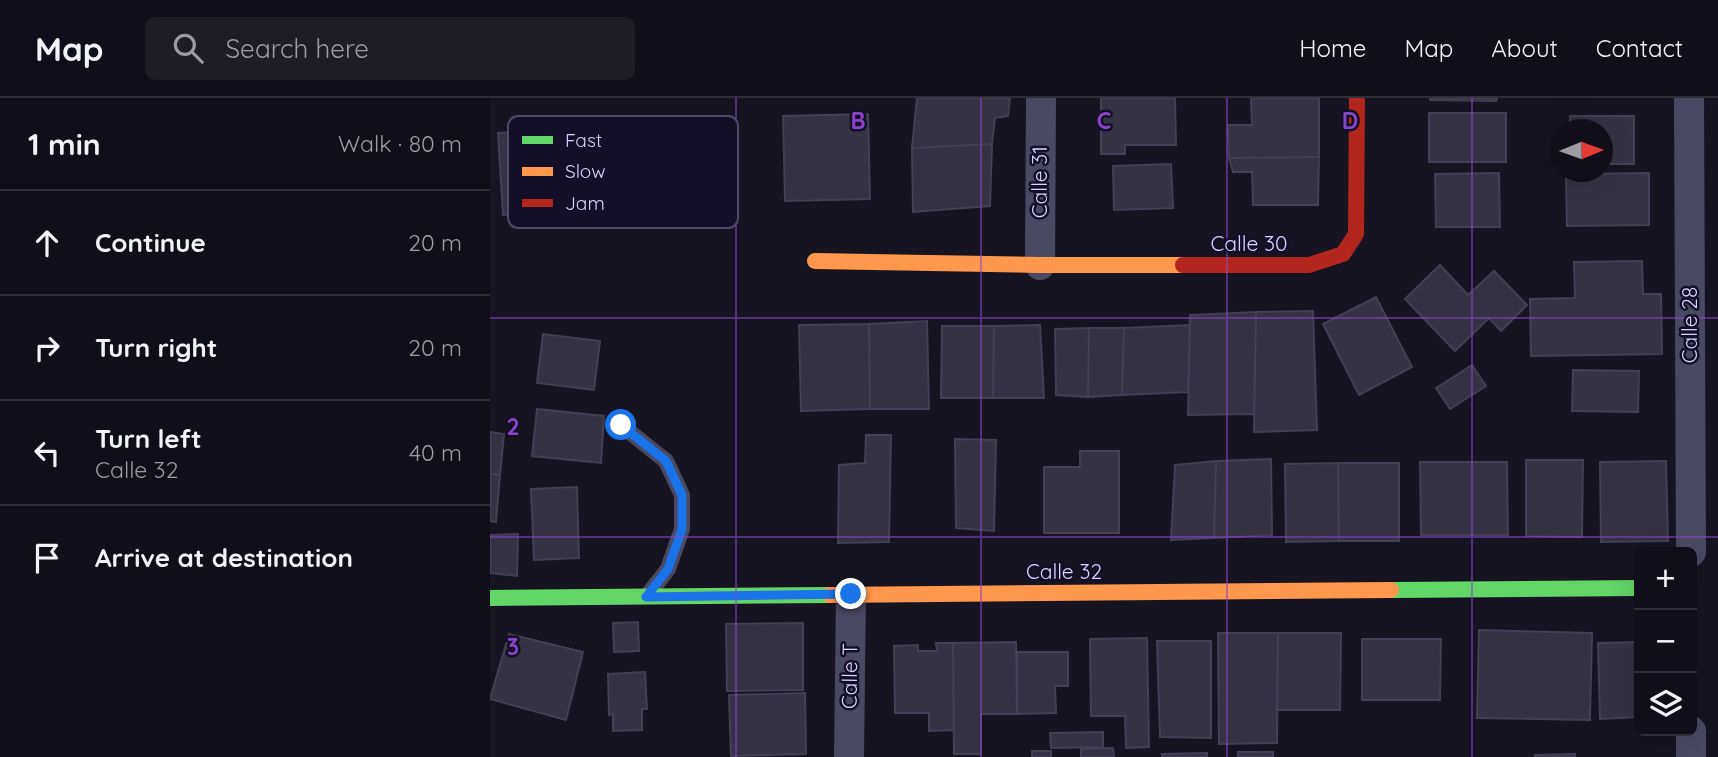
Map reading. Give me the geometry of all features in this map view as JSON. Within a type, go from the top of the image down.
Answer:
[{"type":"street","name":"Calle 31","points":[[1040,265],[1041,98]]},
{"type":"street","name":"Calle 30","points":[[815,261],[1040,265],[1310,265],[1343,254],[1356,234],[1357,98]]},
{"type":"street","name":"Calle 28","points":[[1689,98],[1691,547]]},
{"type":"street","name":"Calle 32","points":[[490,598],[1634,588]]},
{"type":"street","name":"Calle T","points":[[849,757],[851,594]]},
{"type":"street","points":[[1691,736],[1691,757]]},
{"type":"lane","points":[[621,425],[666,461],[682,495],[682,529],[668,569],[646,597]]},
{"type":"building","points":[[917,98],[1010,98],[1008,116],[995,118],[992,144],[912,148]]},
{"type":"building","points":[[1101,98],[1175,98],[1176,145],[1125,145],[1125,154],[1101,154]]},
{"type":"building","points":[[1251,98],[1319,98],[1319,157],[1229,158],[1228,125],[1252,125]]},
{"type":"building","points":[[1430,98],[1497,98],[1496,101]]},
{"type":"building","points":[[1429,113],[1506,113],[1506,162],[1429,162]]},
{"type":"building","points":[[868,114],[870,199],[785,201],[783,116]]},
{"type":"building","points":[[1570,116],[1634,116],[1634,164],[1613,164],[1613,119],[1570,119]]},
{"type":"building","points":[[508,132],[508,215],[503,215],[498,133]]},
{"type":"building","points":[[992,144],[990,206],[913,212],[912,148]]},
{"type":"building","points":[[1319,157],[1318,205],[1253,205],[1252,172],[1233,172],[1229,158]]},
{"type":"building","points":[[1171,164],[1173,208],[1114,210],[1113,166]]},
{"type":"building","points":[[1499,173],[1500,227],[1436,227],[1435,174]]},
{"type":"building","points":[[1613,173],[1649,173],[1649,225],[1567,226],[1566,182],[1613,182]]},
{"type":"building","points":[[1642,261],[1643,294],[1661,294],[1662,354],[1531,356],[1530,299],[1575,298],[1574,262]]},
{"type":"building","points":[[1440,265],[1468,295],[1494,271],[1527,305],[1501,331],[1489,318],[1455,351],[1405,299]]},
{"type":"building","points":[[1376,297],[1412,367],[1359,395],[1323,324]]},
{"type":"building","points":[[1313,311],[1317,430],[1254,432],[1256,312]]},
{"type":"building","points":[[1256,312],[1254,414],[1188,415],[1190,315]]},
{"type":"building","points":[[927,321],[929,409],[870,409],[869,324]]},
{"type":"building","points":[[869,324],[870,409],[801,411],[799,325]]},
{"type":"building","points":[[1040,325],[1044,398],[993,398],[994,326]]},
{"type":"building","points":[[1190,325],[1188,392],[1122,395],[1124,328]]},
{"type":"building","points":[[942,326],[994,326],[993,398],[941,398]]},
{"type":"building","points":[[1089,328],[1124,328],[1122,395],[1088,397]]},
{"type":"building","points":[[1089,328],[1088,397],[1056,395],[1055,329]]},
{"type":"building","points":[[543,334],[600,341],[594,390],[537,383]]},
{"type":"building","points":[[1472,365],[1486,386],[1450,409],[1436,388]]},
{"type":"building","points":[[1573,370],[1639,371],[1638,412],[1572,411]]},
{"type":"building","points":[[537,409],[604,416],[601,463],[532,456]]},
{"type":"building","points":[[490,432],[504,434],[500,475],[490,474]]},
{"type":"building","points":[[866,435],[891,435],[889,542],[838,543],[839,465],[865,463]]},
{"type":"building","points":[[955,439],[996,440],[994,531],[956,528]]},
{"type":"building","points":[[1080,451],[1119,451],[1119,533],[1044,533],[1044,467],[1080,467]]},
{"type":"building","points":[[1271,459],[1272,535],[1214,538],[1216,461]]},
{"type":"building","points":[[1526,460],[1583,460],[1582,537],[1526,536]]},
{"type":"building","points":[[1216,461],[1214,538],[1171,540],[1175,465]]},
{"type":"building","points":[[1666,461],[1668,541],[1601,542],[1600,462]]},
{"type":"building","points":[[1420,462],[1507,462],[1508,535],[1421,535]]},
{"type":"building","points":[[1338,463],[1399,463],[1399,541],[1339,541]]},
{"type":"building","points":[[1338,463],[1339,541],[1286,542],[1285,464]]},
{"type":"building","points":[[490,474],[500,475],[496,522],[490,521]]},
{"type":"building","points":[[577,487],[579,558],[534,560],[531,489]]},
{"type":"building","points":[[518,534],[517,576],[490,573],[490,535]]},
{"type":"building","points":[[638,622],[639,651],[614,652],[613,623]]},
{"type":"building","points":[[803,623],[803,690],[727,691],[726,624]]},
{"type":"building","points":[[1479,630],[1592,633],[1590,720],[1477,718]]},
{"type":"building","points":[[1218,633],[1278,633],[1277,743],[1219,744]]},
{"type":"building","points":[[1278,633],[1341,633],[1340,710],[1277,710]]},
{"type":"building","points":[[509,634],[583,652],[566,720],[490,699]]},
{"type":"building","points":[[1147,638],[1149,747],[1126,748],[1125,716],[1091,716],[1090,639]]},
{"type":"building","points":[[1362,639],[1441,639],[1440,700],[1362,700]]},
{"type":"building","points":[[1157,641],[1211,641],[1211,738],[1160,737]]},
{"type":"building","points":[[1016,642],[1017,714],[981,714],[981,754],[954,754],[953,643]]},
{"type":"building","points":[[1634,642],[1634,717],[1600,719],[1598,643]]},
{"type":"building","points":[[936,643],[953,643],[954,730],[929,731],[929,713],[895,713],[894,646],[918,645],[918,651],[937,651]]},
{"type":"building","points":[[1017,652],[1068,652],[1068,686],[1055,686],[1056,713],[1017,714]]},
{"type":"building","points":[[645,672],[647,709],[642,709],[642,730],[613,731],[613,714],[609,715],[608,674]]},
{"type":"building","points":[[805,693],[806,754],[731,756],[729,695]]},
{"type":"building","points":[[1103,732],[1103,747],[1051,748],[1050,733]]},
{"type":"building","points":[[1113,748],[1114,757],[1081,757],[1081,749]]},
{"type":"building","points":[[1032,751],[1051,751],[1051,757],[1032,757]]},
{"type":"building","points":[[1238,752],[1273,752],[1273,757],[1238,757]]},
{"type":"building","points":[[1207,753],[1207,757],[1162,757],[1162,754]]},
{"type":"building","points":[[1575,754],[1575,757],[1535,757],[1535,755]]},
{"type":"traffic: fast","points":[[1391,590],[1634,588]]},
{"type":"traffic: fast","points":[[490,598],[830,595]]},
{"type":"traffic: slow","points":[[815,261],[1183,265]]},
{"type":"traffic: slow","points":[[830,595],[1391,590]]},
{"type":"traffic: jam","points":[[1183,265],[1309,265],[1343,254],[1356,234],[1357,98]]},
{"type":"route","points":[[621,425],[666,461],[682,495],[682,529],[668,569],[646,597],[851,594]]}]
